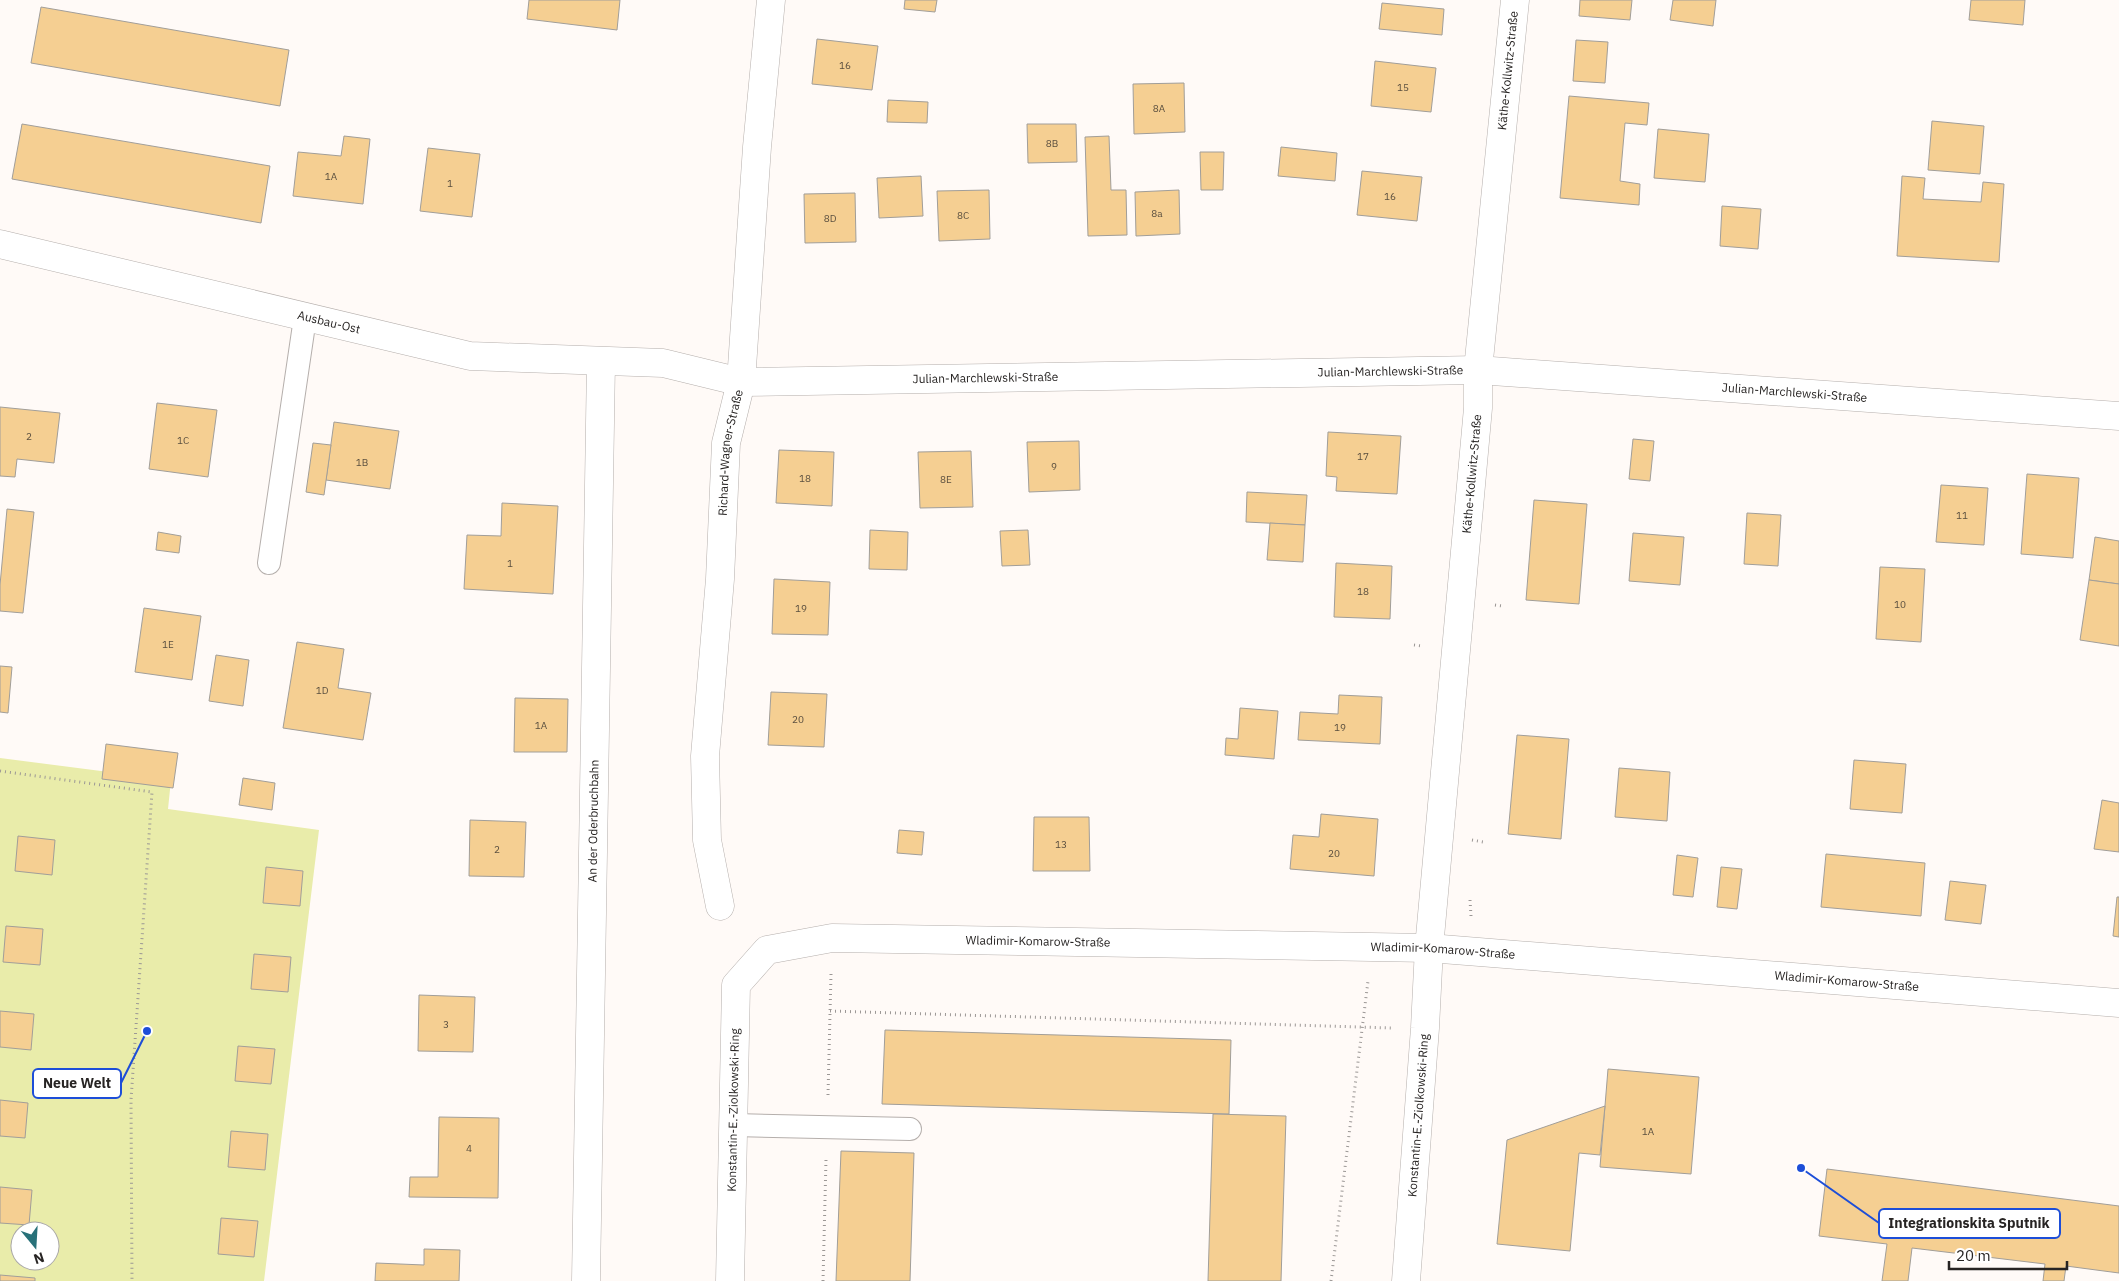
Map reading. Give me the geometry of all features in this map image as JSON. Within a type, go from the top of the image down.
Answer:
[{"type":"street","name":"Richard-Wagner-Straße","points":[[720,906],[707,840],[705,756],[720,579],[726,443],[741,382],[757,147],[771,0]]},
{"type":"street","name":"Käthe-Kollwitz-Straße","points":[[1429,948],[1478,408],[1478,370],[1515,0]]},
{"type":"street","name":"Ausbau-Ost","points":[[0,244],[470,356],[663,363]]},
{"type":"street","name":"An der Oderbruchbahn","points":[[586,1281],[601,362]]},
{"type":"street","name":"Julian-Marchlewski-Straße","points":[[663,363],[741,382],[1478,370],[2119,416]]},
{"type":"street","name":"Wladimir-Komarow-Straße","points":[[767,950],[832,938],[1429,948],[2119,1003]]},
{"type":"street","name":"Konstantin-E.-Ziolkowski-Ring","points":[[1406,1281],[1425,1028],[1429,948]]},
{"type":"street","name":"Konstantin-E.-Ziolkowski-Ring","points":[[730,1281],[736,985],[767,950]]},
{"type":"lane","points":[[269,563],[306,318]]},
{"type":"lane","points":[[734,1125],[910,1129]]},
{"type":"path","points":[[0,771],[152,792],[131,1100],[132,1281]]},
{"type":"path","points":[[1470,899],[1471,918]]},
{"type":"path","points":[[1331,1281],[1373,948]]},
{"type":"path","points":[[830,1011],[1362,1028],[1425,1028]]},
{"type":"green space","points":[[0,758],[171,780],[168,809],[319,830],[264,1281],[0,1281]]},
{"type":"building","points":[[529,0],[620,0],[617,30],[527,19]]},
{"type":"building","points":[[905,0],[937,0],[935,12],[904,9]]},
{"type":"building","points":[[1580,0],[1632,0],[1630,20],[1579,16]]},
{"type":"building","points":[[1673,0],[1716,0],[1713,26],[1670,20]]},
{"type":"building","points":[[1971,0],[2025,0],[2023,25],[1969,20]]},
{"type":"building","points":[[1382,3],[1444,9],[1442,35],[1379,29]]},
{"type":"building","points":[[41,7],[289,50],[280,106],[31,63]]},
{"type":"building","points":[[817,39],[878,46],[872,90],[812,84]]},
{"type":"building","points":[[1576,40],[1608,42],[1605,83],[1573,81]]},
{"type":"building","points":[[1375,61],[1436,68],[1431,112],[1371,106]]},
{"type":"building","points":[[1184,83],[1185,132],[1134,134],[1133,84]]},
{"type":"building","points":[[1569,96],[1649,103],[1647,125],[1625,123],[1620,181],[1640,184],[1639,205],[1560,198]]},
{"type":"building","points":[[888,100],[928,102],[927,123],[887,122]]},
{"type":"building","points":[[1932,121],[1984,126],[1980,174],[1928,170]]},
{"type":"building","points":[[22,124],[270,166],[261,223],[12,179]]},
{"type":"building","points":[[1027,124],[1076,124],[1077,162],[1028,163]]},
{"type":"building","points":[[1658,129],[1709,134],[1705,182],[1654,178]]},
{"type":"building","points":[[344,136],[370,139],[363,204],[293,196],[298,152],[341,156]]},
{"type":"building","points":[[1109,136],[1111,190],[1126,190],[1127,235],[1088,236],[1085,137]]},
{"type":"building","points":[[1281,147],[1337,153],[1335,181],[1278,176]]},
{"type":"building","points":[[428,148],[480,154],[472,217],[420,211]]},
{"type":"building","points":[[1200,152],[1224,152],[1223,190],[1201,190]]},
{"type":"building","points":[[1362,171],[1422,177],[1417,221],[1357,215]]},
{"type":"building","points":[[921,176],[923,216],[879,218],[877,178]]},
{"type":"building","points":[[1902,176],[1925,178],[1923,199],[1981,202],[1983,182],[2004,184],[1999,262],[1897,256]]},
{"type":"building","points":[[989,190],[990,239],[939,241],[937,191]]},
{"type":"building","points":[[1179,190],[1180,234],[1136,236],[1135,192]]},
{"type":"building","points":[[855,193],[856,242],[805,243],[804,194]]},
{"type":"building","points":[[1722,206],[1761,209],[1758,249],[1720,246]]},
{"type":"building","points":[[157,403],[217,410],[208,477],[149,469]]},
{"type":"building","points":[[0,407],[60,413],[54,463],[17,459],[15,477],[0,476]]},
{"type":"building","points":[[334,422],[399,431],[390,489],[326,480]]},
{"type":"building","points":[[1328,432],[1401,436],[1397,494],[1336,491],[1337,477],[1326,476]]},
{"type":"building","points":[[1633,439],[1654,441],[1650,481],[1629,479]]},
{"type":"building","points":[[1079,441],[1080,490],[1029,492],[1027,442]]},
{"type":"building","points":[[313,443],[331,445],[324,495],[306,492]]},
{"type":"building","points":[[779,450],[834,452],[832,506],[776,503]]},
{"type":"building","points":[[971,451],[973,507],[920,508],[918,452]]},
{"type":"building","points":[[2027,474],[2079,478],[2073,558],[2021,554]]},
{"type":"building","points":[[1941,485],[1988,488],[1984,545],[1936,542]]},
{"type":"building","points":[[1247,492],[1307,495],[1305,525],[1246,522]]},
{"type":"building","points":[[1534,500],[1587,504],[1579,604],[1526,600]]},
{"type":"building","points":[[502,503],[558,506],[553,594],[464,589],[467,535],[501,536]]},
{"type":"building","points":[[7,509],[34,512],[23,613],[0,611],[0,585]]},
{"type":"building","points":[[1747,513],[1781,515],[1778,566],[1744,564]]},
{"type":"building","points":[[1270,523],[1305,525],[1303,562],[1267,560]]},
{"type":"building","points":[[870,530],[908,532],[907,570],[869,569]]},
{"type":"building","points":[[1028,530],[1030,565],[1002,566],[1000,531]]},
{"type":"building","points":[[158,532],[181,536],[179,553],[156,550]]},
{"type":"building","points":[[1633,533],[1684,537],[1680,585],[1629,581]]},
{"type":"building","points":[[2095,537],[2119,541],[2119,584],[2089,580]]},
{"type":"building","points":[[1336,563],[1392,566],[1390,619],[1334,617]]},
{"type":"building","points":[[1880,567],[1925,569],[1921,642],[1876,639]]},
{"type":"building","points":[[774,579],[830,582],[828,635],[772,634]]},
{"type":"building","points":[[2089,580],[2119,584],[2119,646],[2080,640]]},
{"type":"building","points":[[144,608],[201,616],[192,680],[135,672]]},
{"type":"building","points":[[297,642],[344,649],[338,688],[371,693],[363,740],[283,728]]},
{"type":"building","points":[[216,655],[249,660],[243,706],[209,701]]},
{"type":"building","points":[[0,666],[12,667],[8,713],[0,712]]},
{"type":"building","points":[[771,692],[827,694],[824,747],[768,745]]},
{"type":"building","points":[[1339,695],[1382,697],[1380,744],[1298,740],[1300,712],[1338,714]]},
{"type":"building","points":[[515,698],[568,699],[567,752],[514,752]]},
{"type":"building","points":[[1240,708],[1278,711],[1274,759],[1225,755],[1226,738],[1238,739]]},
{"type":"building","points":[[1517,735],[1569,739],[1561,839],[1508,834]]},
{"type":"building","points":[[106,744],[178,753],[173,788],[102,779]]},
{"type":"building","points":[[1854,760],[1906,764],[1902,813],[1850,809]]},
{"type":"building","points":[[1619,768],[1670,772],[1667,821],[1615,817]]},
{"type":"building","points":[[243,778],[275,783],[272,810],[239,805]]},
{"type":"building","points":[[2102,800],[2119,803],[2119,852],[2094,849]]},
{"type":"building","points":[[1321,814],[1378,819],[1374,876],[1290,869],[1293,835],[1319,837]]},
{"type":"building","points":[[1034,817],[1089,817],[1090,871],[1033,871]]},
{"type":"building","points":[[470,820],[526,822],[524,877],[469,876]]},
{"type":"building","points":[[899,830],[924,832],[922,855],[897,853]]},
{"type":"building","points":[[18,836],[55,840],[52,875],[15,871]]},
{"type":"building","points":[[1826,854],[1925,863],[1921,916],[1821,907]]},
{"type":"building","points":[[1677,855],[1698,858],[1693,897],[1673,895]]},
{"type":"building","points":[[266,867],[303,871],[300,906],[263,903]]},
{"type":"building","points":[[1721,867],[1742,869],[1737,909],[1717,907]]},
{"type":"building","points":[[1950,881],[1986,885],[1981,924],[1945,920]]},
{"type":"building","points":[[2117,897],[2119,897],[2119,937],[2113,936]]},
{"type":"building","points":[[6,926],[43,929],[40,965],[3,962]]},
{"type":"building","points":[[254,954],[291,957],[288,992],[251,989]]},
{"type":"building","points":[[419,995],[475,997],[473,1052],[418,1051]]},
{"type":"building","points":[[0,1011],[34,1014],[31,1050],[0,1047]]},
{"type":"building","points":[[885,1030],[1231,1040],[1229,1114],[882,1104]]},
{"type":"building","points":[[238,1046],[275,1049],[271,1084],[235,1081]]},
{"type":"building","points":[[1608,1069],[1699,1077],[1691,1174],[1600,1167]]},
{"type":"building","points":[[0,1100],[28,1103],[25,1138],[0,1136]]},
{"type":"building","points":[[1605,1106],[1600,1155],[1579,1153],[1570,1251],[1497,1244],[1507,1140]]},
{"type":"building","points":[[1213,1114],[1286,1116],[1281,1281],[1208,1281]]},
{"type":"building","points":[[439,1117],[499,1118],[498,1198],[409,1197],[410,1177],[438,1177]]},
{"type":"building","points":[[231,1131],[268,1134],[265,1170],[228,1167]]},
{"type":"building","points":[[841,1151],[914,1153],[910,1281],[836,1281]]},
{"type":"building","points":[[1827,1169],[2119,1206],[2119,1273],[2066,1266],[2064,1281],[2043,1281],[2045,1264],[1912,1248],[1908,1281],[1882,1281],[1887,1244],[1819,1236]]},
{"type":"building","points":[[0,1187],[32,1190],[29,1221],[0,1223]]},
{"type":"building","points":[[221,1218],[258,1221],[254,1257],[218,1254]]},
{"type":"building","points":[[424,1249],[460,1250],[459,1281],[375,1281],[376,1263],[424,1265]]},
{"type":"building","points":[[0,1275],[35,1278],[35,1281],[0,1281]]},
{"type":"place","name":"Neue Welt","points":[[147,1031]]},
{"type":"place","name":"Integrationskita Sputnik","points":[[1801,1168]]}]
